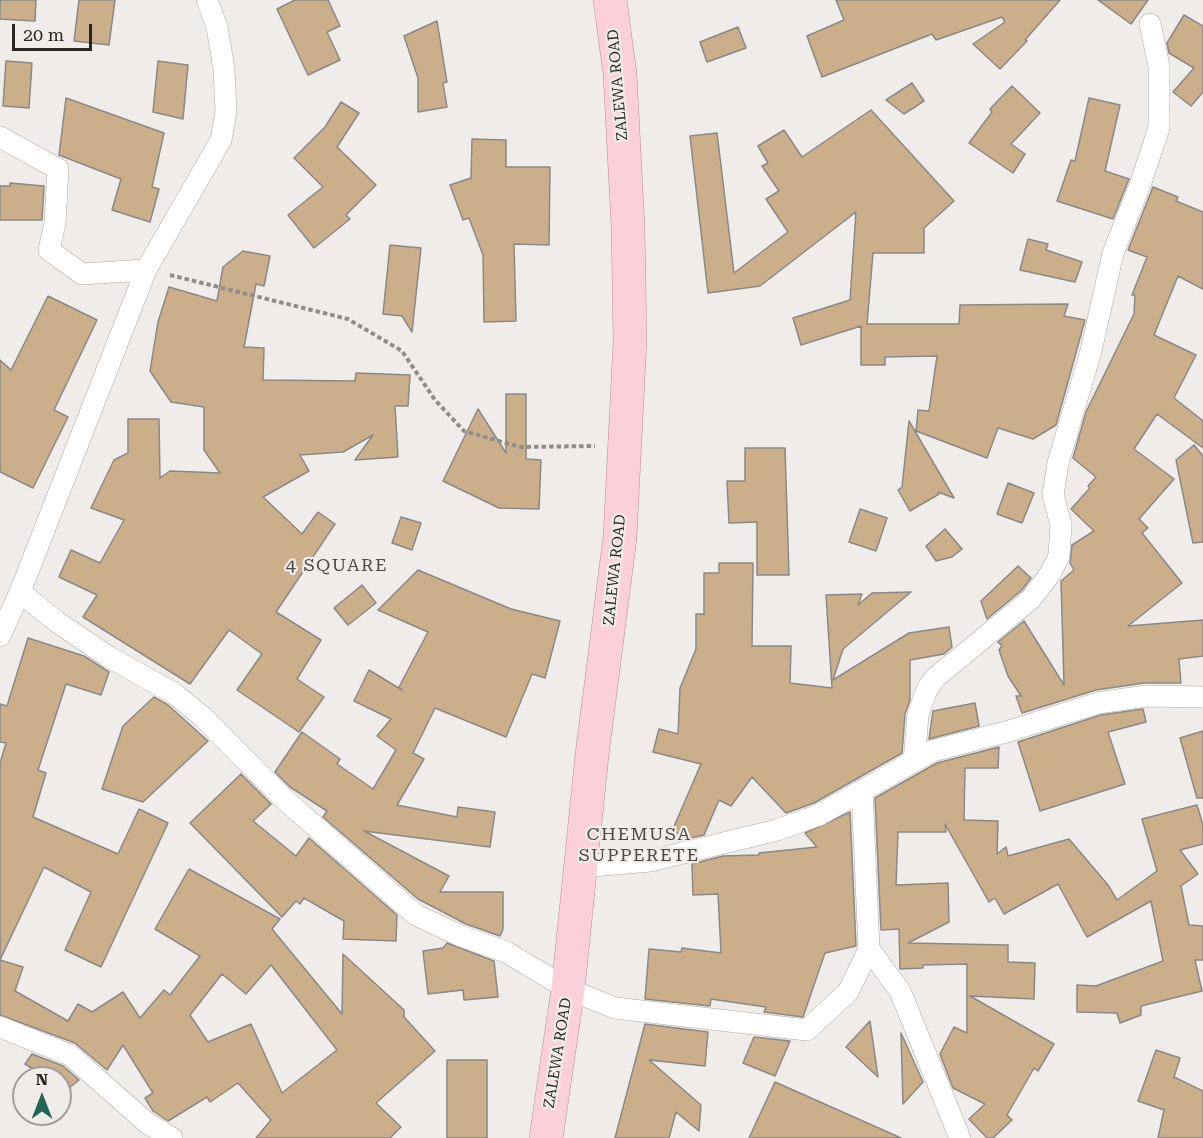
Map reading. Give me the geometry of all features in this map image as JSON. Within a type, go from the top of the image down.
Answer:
[{"type":"highway","name":"ZALEWA ROAD","points":[[546,1138],[568,989],[580,867],[620,537],[630,341],[628,227],[620,74],[609,0]]},
{"type":"street","points":[[0,636],[20,592],[146,270],[221,140],[227,105],[224,69],[217,27],[207,0]]},
{"type":"street","points":[[914,761],[918,715],[927,689],[935,678],[1031,599],[1050,574],[1059,556],[1060,525],[1053,495],[1058,463],[1091,351],[1113,253],[1140,185],[1158,128],[1159,66],[1150,24]]},
{"type":"street","points":[[0,137],[58,169],[55,223],[50,250],[82,274],[146,270]]},
{"type":"street","points":[[20,592],[100,651],[175,694],[241,753],[284,799],[416,915],[461,936],[506,952],[568,989],[615,1008],[807,1030],[848,992],[869,949],[862,790]]},
{"type":"street","points":[[580,867],[650,861],[777,830],[819,815],[943,747],[1006,732],[1098,704],[1146,696],[1203,697]]},
{"type":"street","points":[[869,949],[900,991],[960,1138]]},
{"type":"street","points":[[0,1027],[70,1055],[151,1130],[172,1138]]},
{"type":"path","points":[[146,270],[348,319],[402,351],[435,400],[464,431],[520,447],[625,445]]},
{"type":"building","points":[[0,0],[36,0],[35,21],[0,19]]},
{"type":"building","points":[[79,0],[115,0],[109,45],[74,41]]},
{"type":"building","points":[[295,0],[328,0],[340,26],[327,32],[340,60],[308,75],[277,9]]},
{"type":"building","points":[[836,0],[1060,0],[1025,40],[1027,41],[1000,69],[973,44],[1005,22],[1002,17],[936,40],[932,34],[822,77],[807,36],[844,20]]},
{"type":"building","points":[[1098,0],[1148,0],[1131,24]]},
{"type":"building","points":[[1184,15],[1203,26],[1203,92],[1191,106],[1173,92],[1194,68],[1169,53],[1167,43]]},
{"type":"building","points":[[437,21],[447,82],[443,83],[447,107],[418,112],[418,78],[404,36]]},
{"type":"building","points":[[738,27],[746,48],[707,62],[700,42]]},
{"type":"building","points":[[6,61],[32,63],[29,108],[3,106]]},
{"type":"building","points":[[158,61],[188,65],[183,119],[153,112]]},
{"type":"building","points":[[912,83],[924,101],[904,114],[886,100]]},
{"type":"building","points":[[1012,86],[1040,113],[1011,144],[1025,154],[1013,173],[969,143],[992,112],[990,109]]},
{"type":"building","points":[[66,98],[164,133],[152,187],[159,189],[150,222],[112,210],[121,179],[59,155]]},
{"type":"building","points":[[1089,98],[1120,105],[1105,171],[1129,179],[1113,219],[1057,201],[1071,160],[1075,161]]},
{"type":"building","points":[[341,102],[359,113],[337,147],[376,185],[346,215],[350,219],[314,248],[288,215],[323,187],[294,158],[325,127]]},
{"type":"building","points":[[871,110],[954,201],[924,228],[924,253],[873,253],[867,324],[959,324],[960,305],[1068,304],[1064,316],[1085,320],[1056,425],[1033,439],[998,428],[987,458],[916,431],[918,410],[929,411],[937,356],[885,357],[885,365],[861,365],[861,326],[801,345],[793,318],[850,300],[856,212],[760,286],[708,293],[690,136],[717,133],[734,273],[788,232],[766,199],[779,191],[762,166],[768,163],[758,146],[784,130],[802,157]]},
{"type":"building","points":[[472,139],[506,140],[506,167],[550,167],[549,245],[514,244],[516,321],[484,322],[483,255],[469,218],[463,220],[450,185],[471,178]]},
{"type":"building","points":[[10,183],[44,186],[42,220],[0,220],[0,186],[10,186]]},
{"type":"building","points":[[1153,187],[1178,197],[1176,201],[1203,212],[1203,289],[1178,276],[1154,335],[1196,355],[1174,398],[1203,421],[1203,448],[1157,414],[1134,449],[1174,479],[1139,519],[1148,528],[1142,533],[1182,583],[1128,626],[1203,620],[1203,656],[1179,659],[1181,683],[1144,683],[1096,690],[1022,713],[1016,696],[1021,696],[1008,676],[999,650],[1002,646],[998,642],[1024,621],[1064,685],[1061,581],[1074,570],[1070,563],[1072,545],[1094,531],[1071,509],[1090,488],[1088,486],[1096,477],[1073,458],[1086,412],[1134,314],[1135,295],[1132,295],[1147,257],[1128,250]]},
{"type":"building","points":[[1028,239],[1048,244],[1046,250],[1082,262],[1075,282],[1020,270]]},
{"type":"building","points":[[390,245],[421,248],[412,332],[402,316],[383,314]]},
{"type":"building","points":[[243,251],[270,256],[264,286],[256,284],[244,347],[264,348],[263,380],[355,381],[356,373],[410,375],[408,406],[395,406],[398,457],[355,460],[373,435],[343,452],[300,455],[309,471],[263,497],[302,534],[318,512],[335,524],[276,612],[321,640],[297,679],[324,697],[299,732],[237,690],[262,654],[229,630],[190,684],[83,617],[97,595],[59,577],[71,550],[100,563],[124,520],[91,508],[114,460],[128,453],[128,419],[159,419],[160,478],[170,471],[220,473],[204,450],[204,407],[171,402],[150,371],[158,322],[169,287],[217,301],[223,267]]},
{"type":"building","points":[[48,296],[97,320],[54,410],[68,417],[33,488],[0,472],[0,360],[11,370]]},
{"type":"building","points":[[506,394],[526,394],[526,459],[541,460],[539,509],[499,508],[443,481],[478,409],[506,453]]},
{"type":"building","points":[[909,421],[954,498],[938,492],[939,494],[910,511],[898,490],[902,487]]},
{"type":"building","points":[[1194,445],[1203,456],[1203,542],[1193,543],[1176,460]]},
{"type":"building","points":[[745,448],[785,448],[789,575],[757,575],[757,522],[729,523],[727,481],[745,481]]},
{"type":"building","points":[[1008,483],[1034,493],[1022,523],[997,514]]},
{"type":"building","points":[[860,509],[887,518],[876,551],[849,542]]},
{"type":"building","points":[[401,517],[421,523],[412,550],[392,543]]},
{"type":"building","points":[[945,529],[962,549],[952,557],[936,561],[926,546]]},
{"type":"building","points":[[719,563],[753,563],[752,646],[791,646],[790,683],[832,688],[826,595],[862,594],[858,605],[872,593],[911,592],[843,649],[833,680],[909,633],[949,627],[952,647],[944,654],[910,660],[910,700],[905,714],[902,753],[814,803],[786,813],[752,777],[731,806],[719,800],[704,835],[690,838],[672,831],[701,764],[653,752],[659,729],[678,734],[680,688],[696,649],[696,614],[704,614],[704,573],[719,573]]},
{"type":"building","points":[[1018,566],[1031,578],[1022,590],[987,619],[981,601]]},
{"type":"building","points":[[418,570],[511,609],[560,621],[545,678],[532,674],[506,737],[435,708],[413,753],[424,759],[397,805],[457,817],[458,807],[495,812],[490,847],[364,831],[449,876],[440,892],[503,892],[503,929],[500,936],[466,924],[418,899],[323,817],[327,811],[290,787],[275,772],[302,732],[340,759],[337,764],[373,789],[396,750],[377,736],[391,719],[354,701],[369,670],[402,690],[399,687],[428,632],[378,610]]},
{"type":"building","points":[[362,585],[376,603],[348,625],[334,608]]},
{"type":"building","points":[[28,638],[84,656],[109,672],[101,695],[66,684],[38,770],[46,773],[33,817],[118,854],[139,809],[168,823],[101,967],[65,950],[91,892],[44,867],[0,960],[0,763],[6,743],[0,742],[0,704],[7,706]]},
{"type":"building","points":[[154,697],[168,705],[208,741],[143,802],[102,789],[123,726]]},
{"type":"building","points":[[975,703],[979,726],[929,739],[933,711]]},
{"type":"building","points":[[1143,709],[1146,722],[1108,732],[1125,784],[1040,811],[1018,742],[1101,715]]},
{"type":"building","points":[[1203,731],[1203,798],[1197,798],[1180,738]]},
{"type":"building","points":[[999,747],[998,768],[965,768],[964,820],[998,821],[997,854],[1006,847],[1008,856],[1069,839],[1108,885],[1117,900],[1157,871],[1142,819],[1197,805],[1203,825],[1203,844],[1180,850],[1198,874],[1181,886],[1189,925],[1203,926],[1203,960],[1195,960],[1202,991],[1141,1006],[1141,1015],[1120,1023],[1117,1013],[1077,1012],[1077,985],[1096,986],[1163,961],[1151,901],[1087,937],[1058,884],[1004,914],[995,898],[989,902],[945,824],[946,832],[898,832],[896,885],[948,883],[949,922],[908,943],[1008,945],[1008,962],[1035,963],[1034,999],[970,996],[1054,1044],[1038,1071],[1034,1068],[1007,1115],[1012,1120],[993,1138],[987,1138],[969,1119],[985,1104],[953,1088],[940,1054],[954,1027],[967,1033],[967,964],[923,965],[923,968],[900,969],[899,929],[881,930],[875,798],[937,763]]},
{"type":"building","points":[[241,774],[271,804],[253,821],[296,856],[309,838],[397,915],[396,941],[343,939],[344,921],[304,898],[300,904],[296,901],[282,917],[190,823]]},
{"type":"building","points":[[850,812],[856,946],[825,953],[803,1017],[764,1012],[766,1007],[711,999],[710,1006],[645,999],[649,949],[681,952],[682,948],[721,953],[718,894],[693,895],[692,864],[723,856],[759,855],[759,853],[817,847],[805,833]]},
{"type":"building","points":[[189,869],[280,919],[272,929],[342,1014],[343,954],[404,1010],[404,1017],[435,1051],[376,1103],[401,1127],[390,1138],[256,1138],[271,1120],[238,1083],[210,1102],[207,1097],[168,1121],[153,1111],[145,1098],[153,1093],[123,1045],[107,1070],[75,1043],[0,1015],[0,960],[23,967],[15,991],[68,1021],[78,1004],[92,1012],[123,992],[140,1018],[164,990],[170,995],[200,956],[155,929]],"holes":[[[271,965],[337,1050],[282,1093],[251,1024],[208,1042],[190,1015],[222,974],[246,994]]]},
{"type":"building","points":[[447,943],[494,961],[498,997],[464,1000],[463,990],[428,994],[423,951],[443,948]]},
{"type":"building","points":[[870,1021],[878,1077],[846,1047]]},
{"type":"building","points":[[645,1024],[708,1032],[705,1066],[649,1060],[701,1105],[699,1131],[676,1112],[669,1138],[615,1138]]},
{"type":"building","points":[[901,1033],[923,1082],[903,1104]]},
{"type":"building","points":[[754,1037],[790,1041],[775,1076],[743,1063]]},
{"type":"building","points":[[1156,1050],[1180,1058],[1174,1077],[1203,1091],[1203,1138],[1158,1138],[1164,1110],[1138,1101]]},
{"type":"building","points":[[32,1054],[63,1066],[28,1066],[25,1064]]},
{"type":"building","points":[[447,1060],[487,1060],[487,1138],[447,1138]]},
{"type":"building","points":[[72,1074],[79,1080],[72,1086]]},
{"type":"building","points":[[775,1082],[901,1138],[749,1138]]},
{"type":"district","name":"4 SQUARE","points":[[337,566]]},
{"type":"district","name":"CHEMUSA SUPPERETE","points":[[639,845]]}]
